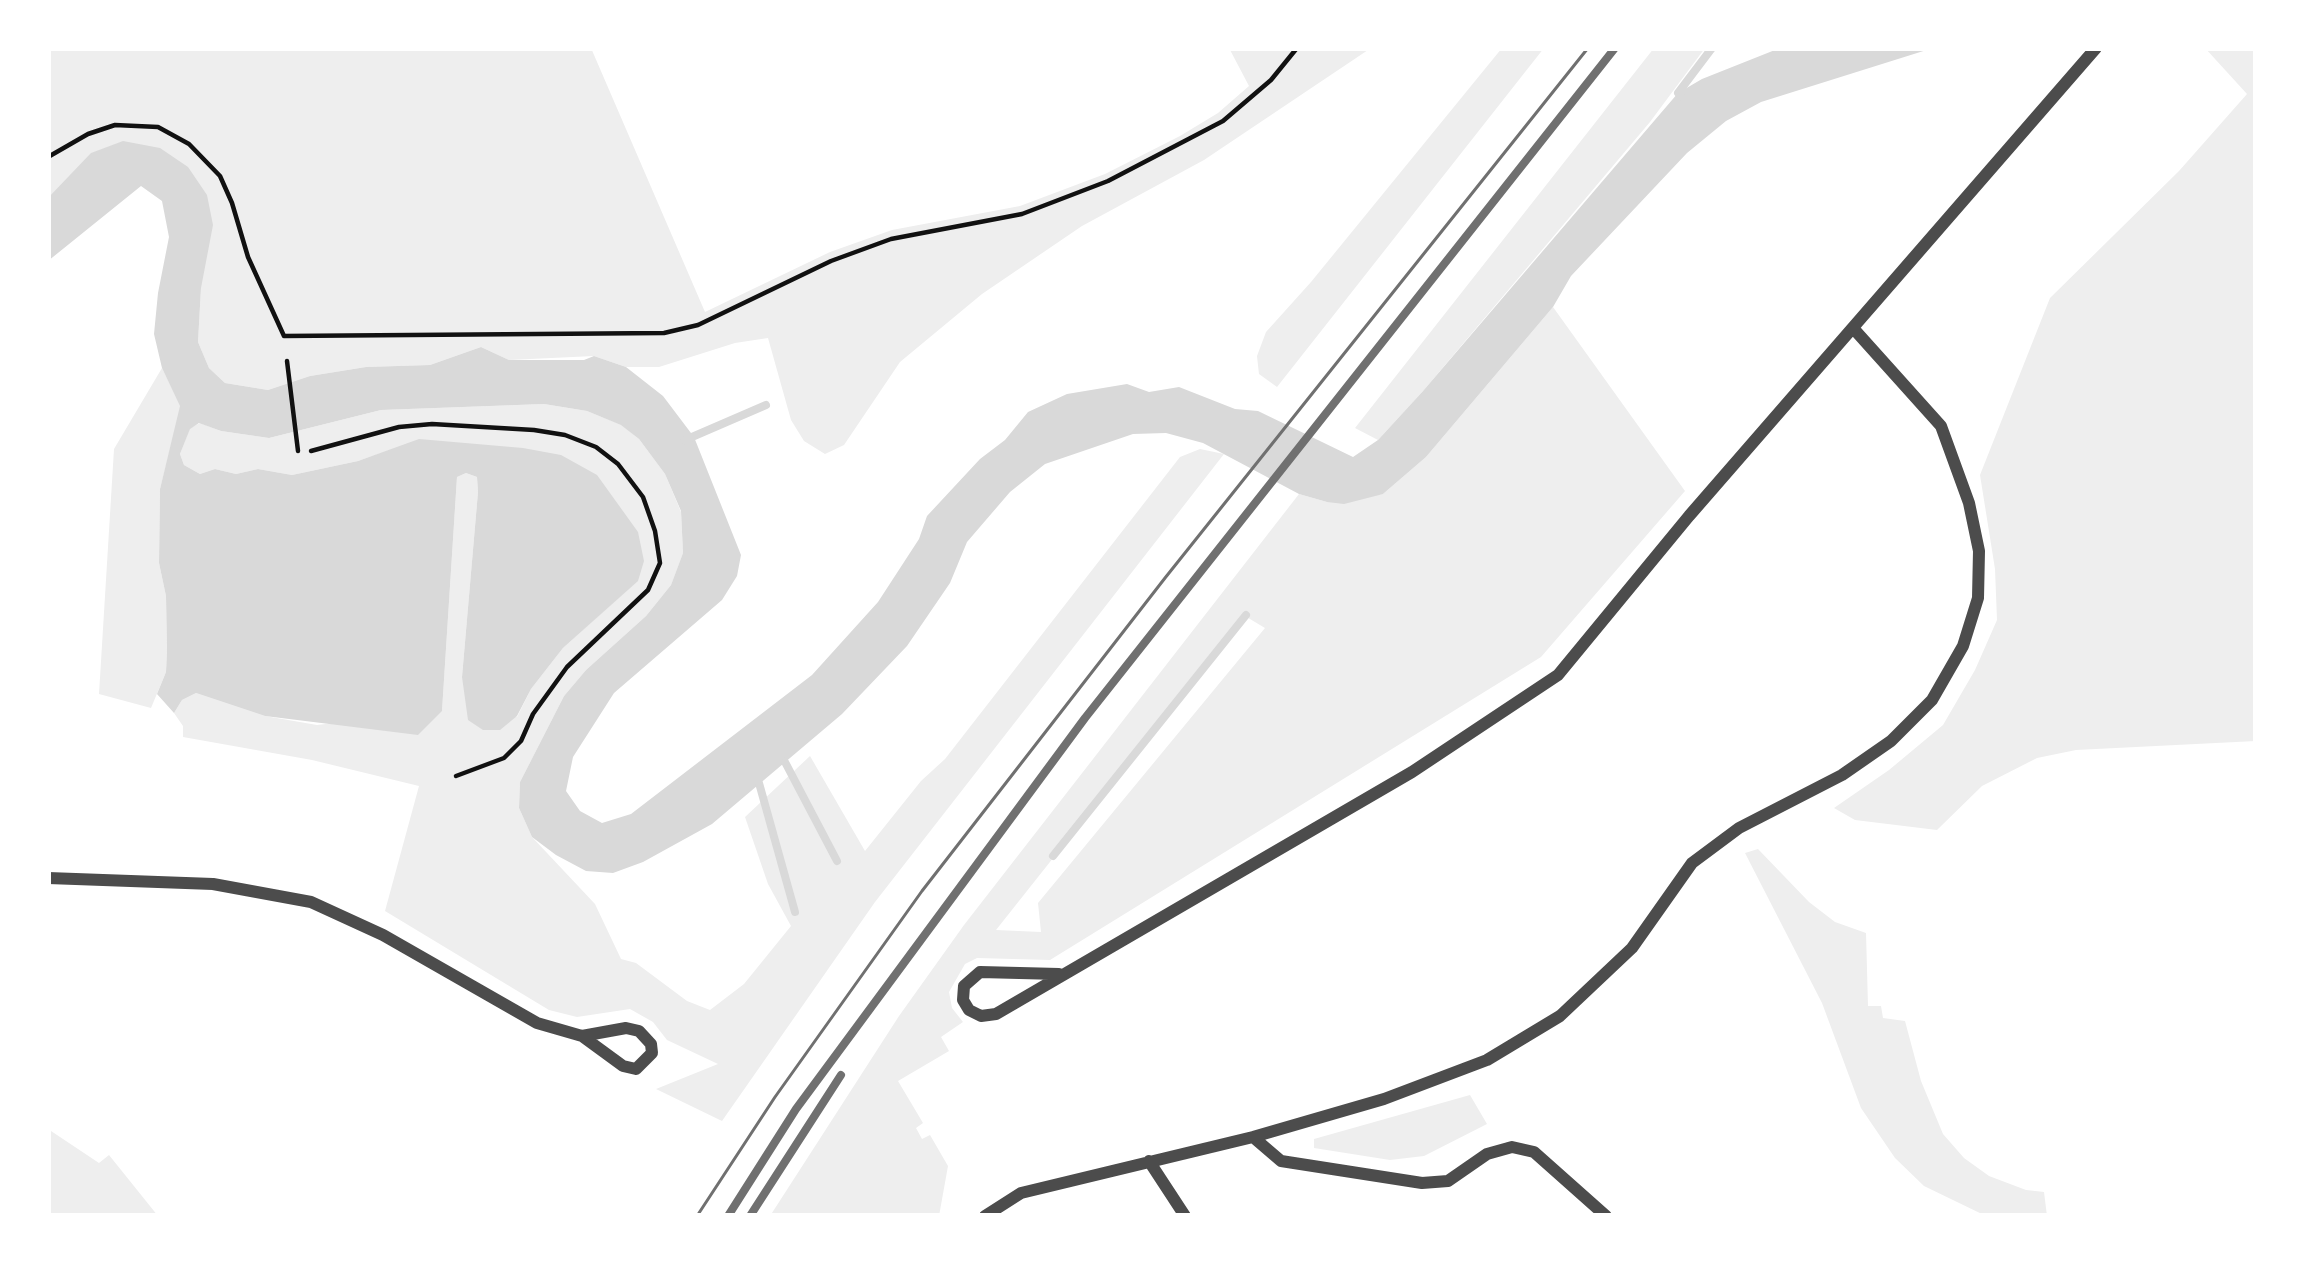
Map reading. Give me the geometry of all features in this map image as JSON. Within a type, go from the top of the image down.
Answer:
[{"type":"street","points":[[1059,974],[980,972],[964,986],[963,1000],[981,1016],[996,1014],[1412,772],[1558,675],[1689,516],[2096,48]]},
{"type":"street","points":[[985,1216],[1022,1193],[1253,1137],[1384,1099],[1487,1060],[1560,1016],[1632,948],[1692,863],[1739,828],[1858,764],[1891,741],[1932,700],[1963,646],[1978,598],[1979,551],[1970,503],[1941,426],[1853,328]]},
{"type":"street","points":[[48,878],[213,884],[311,902],[383,935],[537,1023],[582,1036],[623,1066],[636,1069],[652,1053],[651,1044],[639,1031],[626,1028],[582,1036]]},
{"type":"street","points":[[1253,1137],[1281,1161],[1422,1184],[1448,1181],[1487,1154],[1512,1147],[1534,1152],[1606,1216]]},
{"type":"street","points":[[1149,1161],[1185,1216]]},
{"type":"path","points":[[48,157],[115,125],[158,127],[189,144],[220,176],[248,257],[284,336],[664,333],[698,325],[831,261],[891,239],[1022,214],[1108,182],[1223,121],[1271,80],[1297,48]]},
{"type":"path","points":[[287,361],[298,451]]},
{"type":"path","points":[[311,451],[399,427],[433,424],[534,430],[596,446],[618,464],[643,496],[660,563],[648,590],[567,667],[533,714],[521,741],[504,758],[456,776]]},
{"type":"shaded area","points":[[48,48],[591,48],[705,312],[830,252],[892,230],[1020,206],[1105,174],[1218,113],[1249,86],[1229,48],[1371,48],[1204,160],[1082,226],[982,294],[900,362],[844,445],[825,454],[804,441],[791,420],[768,338],[735,343],[659,367],[626,367],[594,356],[509,360],[481,347],[430,365],[366,367],[310,376],[268,390],[225,383],[209,368],[198,342],[201,288],[188,167],[48,198]]},
{"type":"shaded area","points":[[1502,48],[1544,48],[1277,387],[1259,374],[1257,356],[1266,332]]},
{"type":"shaded area","points":[[1654,48],[1705,48],[1650,122],[1378,440],[1355,428]]},
{"type":"shaded area","points":[[1780,48],[1933,48],[1761,102],[1726,121],[1687,153],[1571,276],[1553,307],[1426,457],[1383,494],[1344,504],[1327,502],[1299,494],[1203,443],[1166,433],[1133,434],[1045,464],[1010,492],[967,542],[950,583],[907,646],[842,714],[712,824],[643,862],[613,873],[586,871],[532,837],[519,808],[520,782],[564,696],[646,616],[671,585],[683,553],[681,511],[665,474],[639,439],[621,425],[587,411],[544,404],[381,410],[269,438],[199,423],[190,429],[180,454],[184,465],[200,474],[215,469],[236,474],[258,469],[292,475],[358,461],[419,439],[561,455],[597,475],[638,532],[644,561],[638,581],[563,648],[517,716],[500,730],[483,730],[468,720],[462,677],[478,492],[477,477],[466,473],[457,477],[442,711],[418,735],[265,716],[196,693],[182,700],[174,713],[157,694],[166,672],[167,651],[166,596],[159,563],[160,489],[180,406],[162,368],[154,334],[169,237],[162,201],[141,186],[48,261],[48,198],[91,153],[123,141],[160,148],[188,167],[207,195],[213,225],[201,288],[198,342],[209,368],[225,383],[268,390],[310,376],[366,367],[430,365],[481,347],[509,360],[594,356],[626,367],[663,396],[694,437],[741,555],[737,576],[722,600],[614,693],[573,757],[566,791],[580,811],[602,823],[631,814],[812,675],[878,602],[919,539],[927,516],[1028,412],[1067,394],[1127,384],[1149,392],[1179,387],[1235,409],[1258,411],[1353,457],[1378,440],[1423,391],[1678,93]]},
{"type":"shaded area","points":[[2205,48],[2256,48],[2256,741],[2076,750],[2037,758],[1982,786],[1937,830],[1855,820],[1834,808],[1943,725],[1997,620],[1995,569],[1980,475],[2050,298],[2179,171],[2247,94]]},
{"type":"shaded area","points":[[1553,307],[1685,491],[1541,657],[1050,960],[977,958],[965,964],[949,992],[952,1008],[963,1022],[941,1037],[949,1051],[898,1081],[923,1123],[916,1128],[922,1139],[930,1135],[948,1166],[939,1216],[770,1216],[899,1016],[964,925],[1299,494],[1327,502],[1383,494],[1426,457]],"holes":[[[1245,616],[1265,628],[1038,903],[1041,932],[996,930]]]},
{"type":"shaded area","points":[[162,368],[181,406],[160,489],[159,563],[166,596],[167,651],[166,672],[151,708],[99,694],[114,449]]},
{"type":"shaded area","points":[[544,404],[587,411],[622,425],[639,439],[665,474],[681,512],[683,553],[671,585],[646,616],[564,696],[520,782],[519,808],[532,837],[595,904],[621,959],[636,963],[687,1001],[710,1010],[744,984],[791,926],[768,884],[745,817],[810,756],[865,851],[921,781],[945,759],[1180,457],[1200,449],[1224,454],[875,902],[722,1121],[656,1089],[718,1064],[667,1040],[653,1022],[630,1009],[577,1017],[549,1010],[385,911],[419,786],[312,760],[183,737],[183,726],[174,713],[182,700],[196,693],[265,716],[317,725],[442,711],[457,477],[466,473],[477,477],[478,492],[462,677],[517,717],[531,689],[563,648],[637,581],[438,442],[419,440],[358,461],[292,475],[258,469],[236,474],[215,469],[200,474],[184,465],[180,454],[190,428],[200,423],[269,438],[381,410]]},
{"type":"shaded area","points":[[1758,849],[1809,902],[1835,922],[1866,933],[1868,1006],[1881,1006],[1883,1018],[1905,1021],[1921,1081],[1943,1134],[1989,1176],[2044,1192],[2047,1216],[1986,1216],[1924,1186],[1895,1158],[1861,1108],[1822,1003],[1745,853]]},
{"type":"shaded area","points":[[1470,1095],[1487,1124],[1424,1156],[1390,1160],[1314,1148],[1314,1139]]},
{"type":"shaded area","points":[[48,1129],[99,1163],[109,1155],[158,1216],[48,1216]]},
{"type":"waterway","points":[[1684,99],[1678,93],[1712,48]]},
{"type":"waterway","points":[[685,440],[766,405]]},
{"type":"waterway","points":[[1053,856],[1246,615]]},
{"type":"waterway","points":[[785,762],[837,861]]},
{"type":"waterway","points":[[759,783],[795,912]]},
{"type":"tram line","points":[[697,1216],[775,1097],[922,891],[1588,48]]},
{"type":"railway","points":[[728,1216],[796,1109],[1085,718],[1615,48]]},
{"type":"railway","points":[[750,1216],[841,1075]]}]
